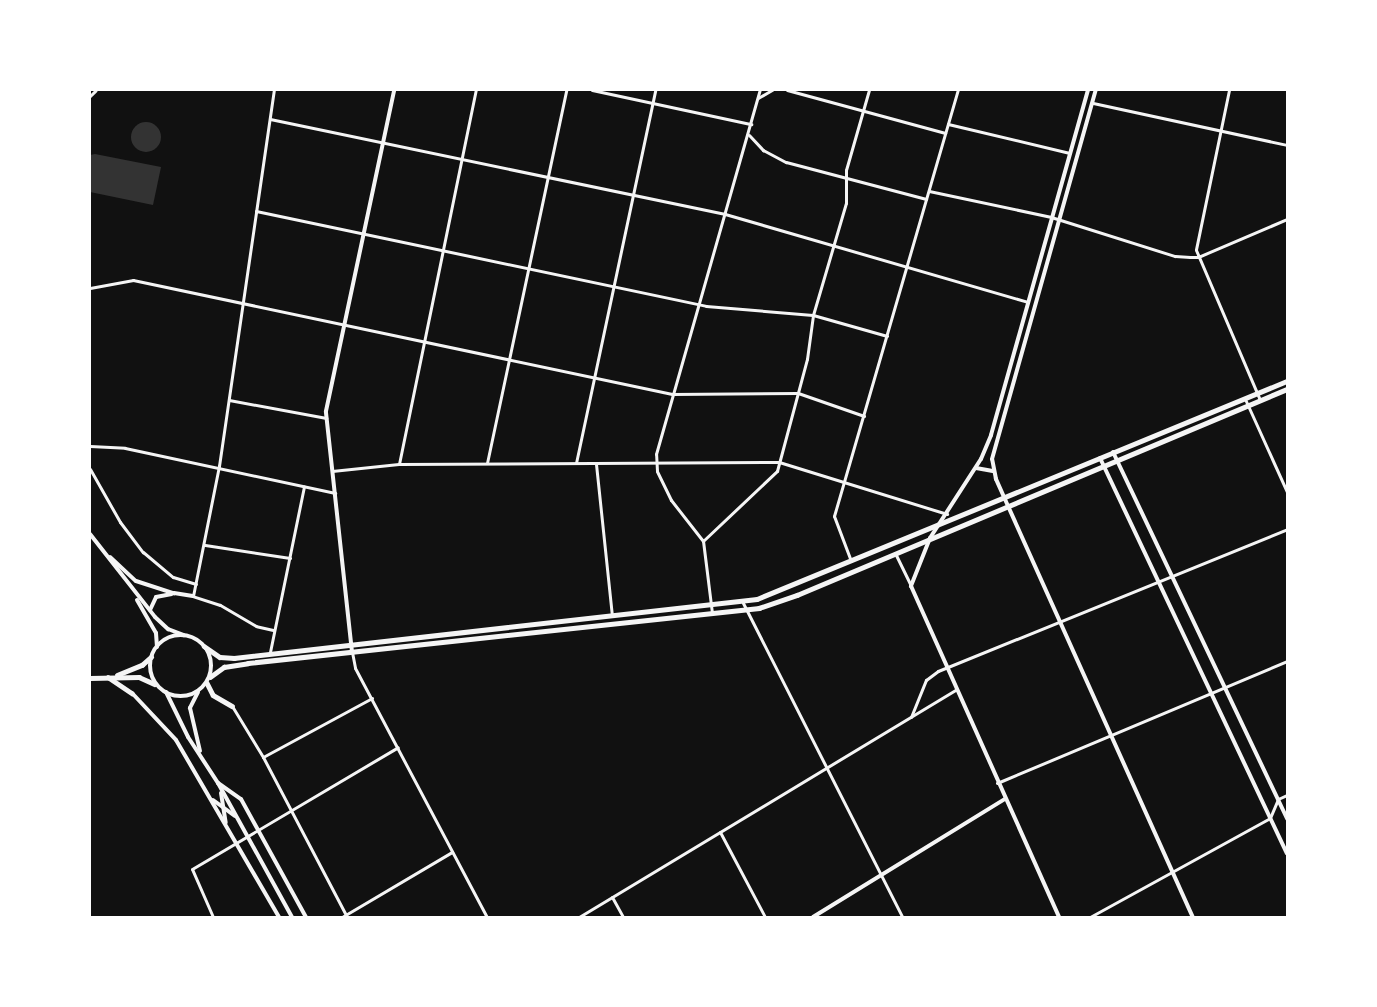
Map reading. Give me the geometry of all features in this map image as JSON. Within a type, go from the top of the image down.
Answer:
[{"type":"main road","points":[[352,652],[326,418],[343,326],[394,90]]},
{"type":"main road","points":[[1059,917],[997,783],[911,586],[930,538],[976,468],[991,435],[1088,90]]},
{"type":"main road","points":[[1096,90],[998,436],[992,459],[993,471],[1109,735],[1193,917]]},
{"type":"main road","points":[[134,594],[168,629],[184,635],[224,658],[743,603],[778,593],[1287,381]]},
{"type":"main road","points":[[210,677],[228,666],[746,610],[797,594],[1287,389]]},
{"type":"main road","points":[[1113,452],[1287,819]]},
{"type":"main road","points":[[1100,458],[1287,853]]},
{"type":"main road","points":[[976,468],[993,471]]},
{"type":"main road","points":[[90,534],[134,594],[156,633],[157,647]]},
{"type":"main road","points":[[100,546],[136,581],[174,593],[193,596]]},
{"type":"main road","points":[[150,610],[156,597],[174,593]]},
{"type":"main road","points":[[114,676],[142,665],[152,656],[157,647],[169,638],[184,635]]},
{"type":"main road","points":[[202,755],[190,708],[198,692],[210,677],[212,663],[204,646]]},
{"type":"main road","points":[[152,656],[150,668],[156,684]]},
{"type":"main road","points":[[90,678],[114,676],[139,677],[156,684],[166,692],[183,697],[198,692]]},
{"type":"main road","points":[[108,677],[132,693],[176,740],[213,800],[279,917]]},
{"type":"main road","points":[[207,683],[213,694],[232,706]]},
{"type":"main road","points":[[166,692],[188,737],[202,755],[292,917]]},
{"type":"main road","points":[[218,783],[225,808],[226,823]]},
{"type":"main road","points":[[218,783],[241,799],[306,917]]},
{"type":"main road","points":[[812,917],[1005,799]]},
{"type":"main road","points":[[213,800],[237,818]]},
{"type":"street","points":[[90,96],[96,90]]},
{"type":"street","points":[[273,630],[256,626],[220,605],[193,596],[205,545],[229,400],[241,304],[274,90]]},
{"type":"street","points":[[399,464],[476,90]]},
{"type":"street","points":[[486,463],[566,90]]},
{"type":"street","points":[[592,90],[751,124]]},
{"type":"street","points":[[576,463],[631,193],[655,90]]},
{"type":"street","points":[[712,613],[703,541],[676,509],[660,479],[656,463],[672,394],[760,90]]},
{"type":"street","points":[[758,98],[772,90]]},
{"type":"street","points":[[786,90],[946,133]]},
{"type":"street","points":[[703,541],[774,476],[798,394],[813,316],[847,198],[845,177],[869,90]]},
{"type":"street","points":[[851,563],[834,516],[958,90]]},
{"type":"street","points":[[1229,90],[1197,238],[1198,257],[1260,400]]},
{"type":"street","points":[[1093,103],[1287,145]]},
{"type":"street","points":[[270,119],[725,214],[1027,302]]},
{"type":"street","points":[[948,124],[1070,154]]},
{"type":"street","points":[[748,135],[762,150],[777,158],[926,199]]},
{"type":"street","points":[[929,190],[1059,220],[1175,256],[1198,257],[1287,220]]},
{"type":"street","points":[[256,211],[698,305],[813,316],[887,336]]},
{"type":"street","points":[[90,288],[133,280],[423,343],[509,359],[672,394],[798,394],[864,416]]},
{"type":"street","points":[[1245,399],[1287,492]]},
{"type":"street","points":[[229,400],[326,418]]},
{"type":"street","points":[[90,446],[125,448],[218,466],[335,493]]},
{"type":"street","points":[[332,471],[399,464],[779,462],[846,480],[947,514]]},
{"type":"street","points":[[596,464],[612,616]]},
{"type":"street","points":[[90,469],[120,522],[143,552],[173,577],[196,584]]},
{"type":"street","points":[[270,652],[304,486]]},
{"type":"street","points":[[911,718],[926,680],[946,668],[1170,575],[1287,529]]},
{"type":"street","points":[[205,545],[290,558]]},
{"type":"street","points":[[895,553],[911,586]]},
{"type":"street","points":[[743,603],[902,917]]},
{"type":"street","points":[[352,652],[355,668],[487,917]]},
{"type":"street","points":[[997,783],[1287,662]]},
{"type":"street","points":[[579,917],[956,690]]},
{"type":"street","points":[[263,757],[372,698]]},
{"type":"street","points":[[232,706],[263,757],[346,916]]},
{"type":"street","points":[[214,917],[191,873],[193,868],[258,830],[290,808],[398,747]]},
{"type":"street","points":[[1090,917],[1270,818],[1278,799],[1287,795]]},
{"type":"street","points":[[720,832],[765,917]]},
{"type":"street","points":[[342,917],[452,852]]},
{"type":"street","points":[[612,897],[623,917]]},
{"type":"shaded area","points":[[146,122],[157,126],[161,137],[157,148],[146,152],[135,148],[131,137],[135,126]]},
{"type":"shaded area","points":[[95,154],[161,167],[153,205],[90,192],[90,155]]}]
